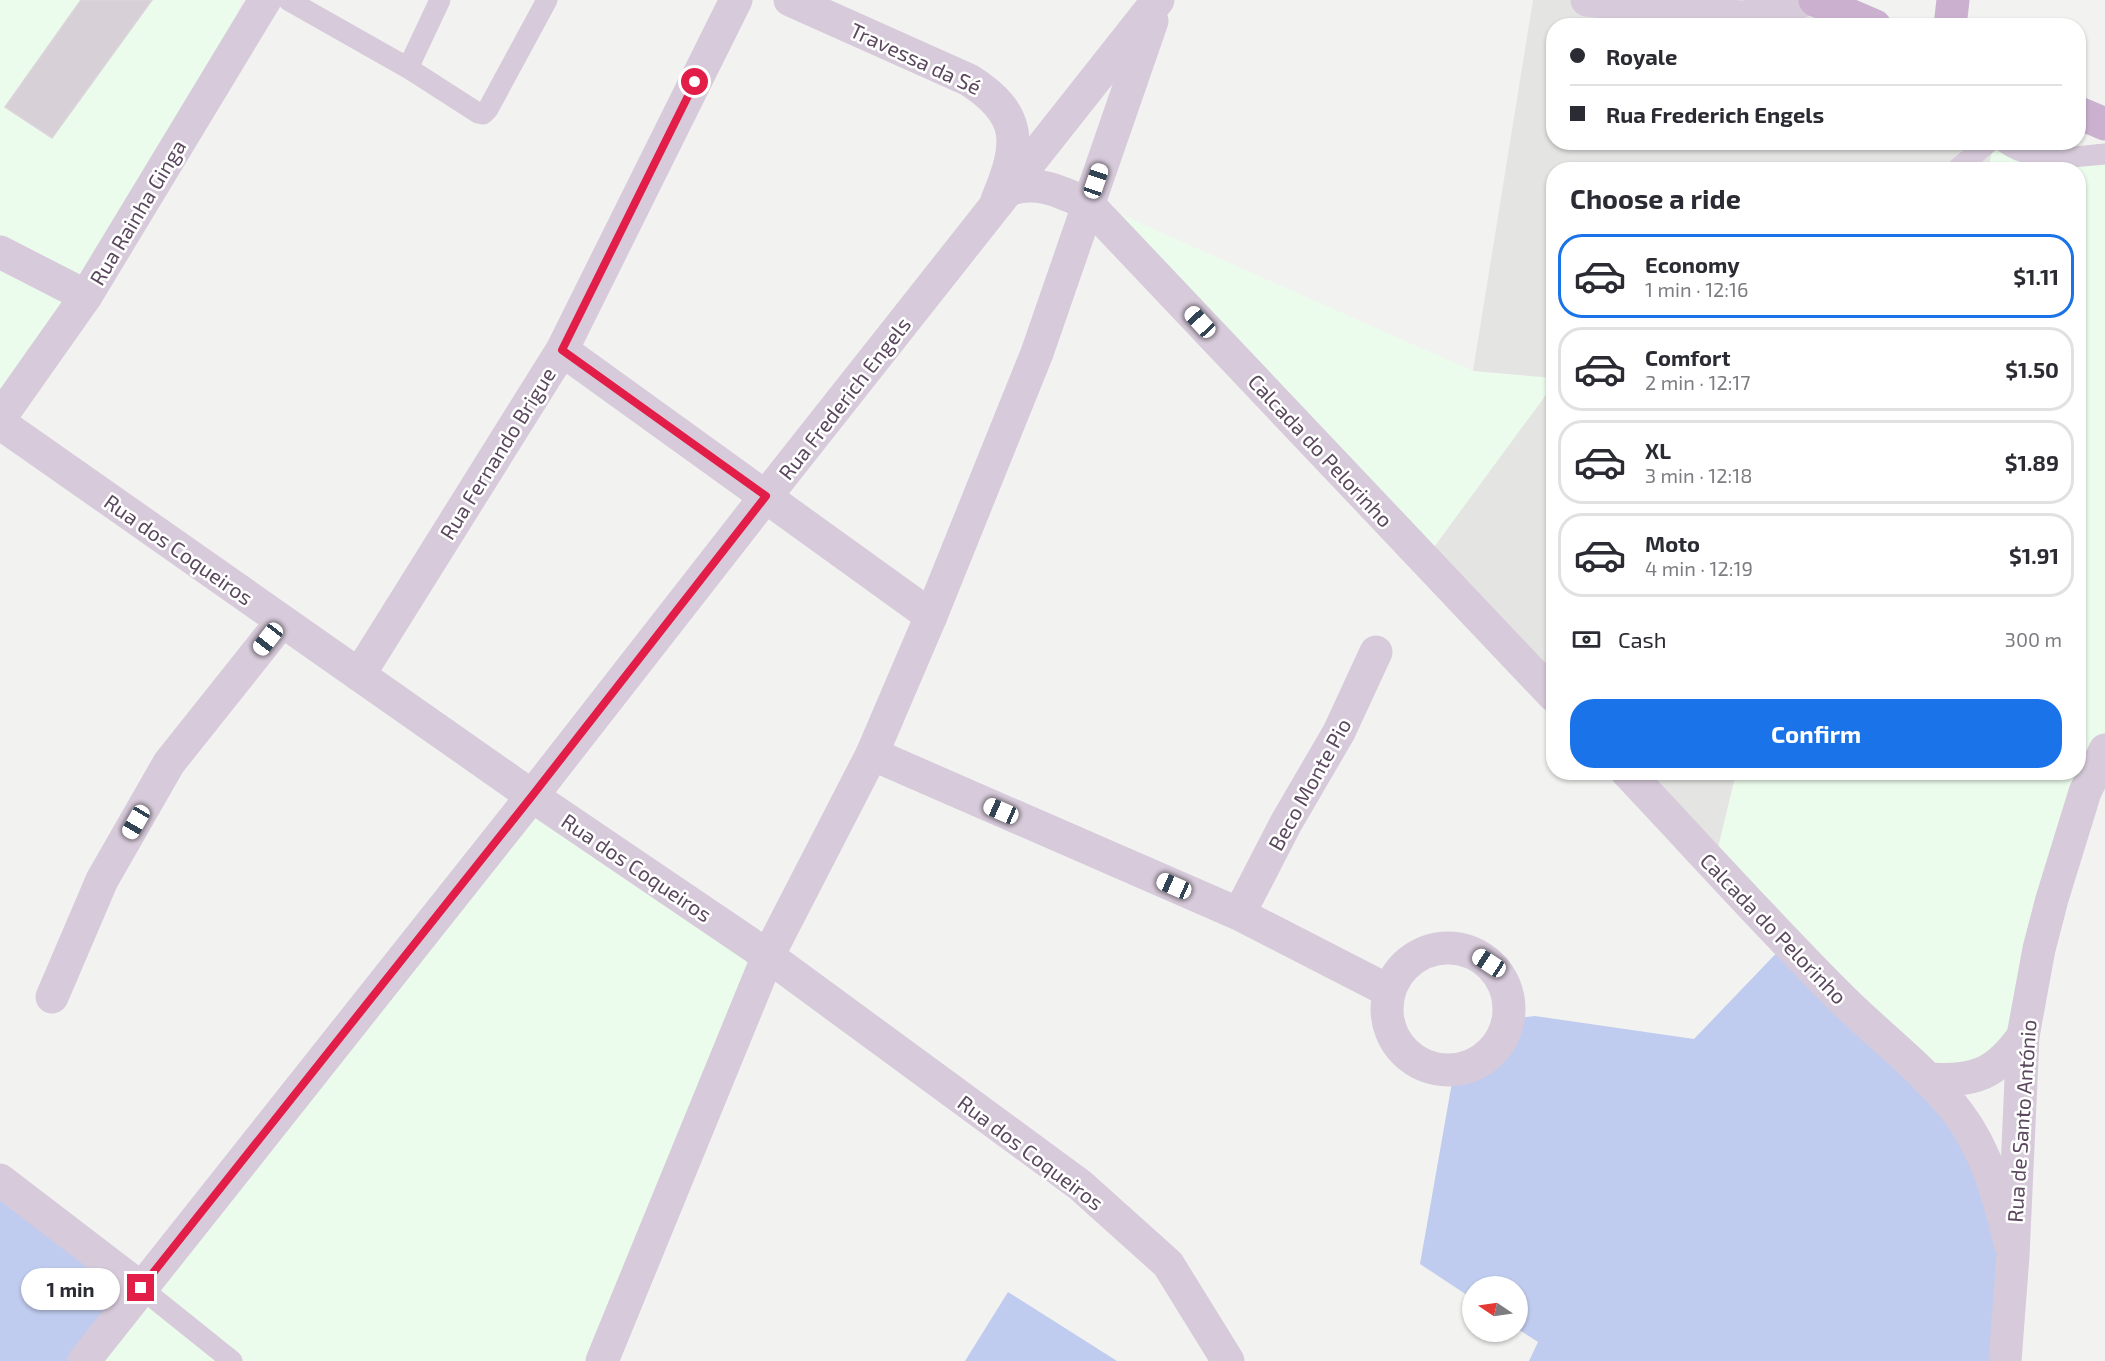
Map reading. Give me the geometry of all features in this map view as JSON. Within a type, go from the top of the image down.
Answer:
[{"type":"main road","points":[[1815,0],[1857,18]]},
{"type":"main road","points":[[1951,18],[1953,0]]},
{"type":"main road","points":[[2086,116],[2105,124]]},
{"type":"street","points":[[223,69],[241,0]]},
{"type":"street","name":"Rua Rainha Ginga","points":[[0,418],[86,296],[265,0]]},
{"type":"street","name":"Rua Fernando Brigue","points":[[359,675],[562,350],[736,0]]},
{"type":"street","name":"Travessa da Sé","points":[[790,0],[969,80],[988,92],[1004,108],[1013,143],[1012,161],[1000,200]]},
{"type":"street","points":[[602,1361],[768,957],[872,754],[931,616],[1037,353],[1159,0]]},
{"type":"street","name":"Rua Frederich Engels","points":[[84,1361],[1159,0]]},
{"type":"street","points":[[1587,0],[1640,3],[1740,17],[1768,15],[1805,0]]},
{"type":"street","points":[[1000,200],[1031,184],[1068,195],[1088,204]]},
{"type":"street","name":"Calcada do Pelorinho","points":[[1088,204],[1546,688]]},
{"type":"street","points":[[0,252],[86,296]]},
{"type":"street","points":[[562,350],[931,616]]},
{"type":"street","name":"Rua dos Coqueiros","points":[[0,423],[532,796],[768,957],[1080,1185],[1168,1264],[1228,1361]]},
{"type":"street","points":[[52,997],[102,880],[169,764],[282,621]]},
{"type":"street","name":"Beco Monte Pio","points":[[1239,914],[1286,823],[1339,732],[1376,652]]},
{"type":"street","name":"Rua de Santo António","points":[[2005,1361],[2013,1256],[2023,1036],[2039,950],[2052,899],[2085,792],[2105,750]]},
{"type":"street","points":[[872,754],[1239,914],[1389,991]]},
{"type":"street","name":"Calcada do Pelorinho","points":[[1635,780],[1821,978],[1927,1079],[1958,1113],[1988,1165],[2000,1200],[2013,1256]]},
{"type":"street","points":[[1927,1079],[1959,1080],[1987,1072],[2005,1058],[2023,1036]]},
{"type":"street","points":[[0,1180],[141,1288]]},
{"type":"lane","points":[[288,0],[408,68],[483,114],[488,109],[547,0]]},
{"type":"lane","points":[[408,68],[440,0]]},
{"type":"lane","points":[[2086,148],[2105,140]]},
{"type":"lane","points":[[1965,162],[1980,150]]},
{"type":"lane","points":[[2015,150],[2036,156],[2060,158],[2105,154]]},
{"type":"lane","points":[[2060,158],[2080,150]]},
{"type":"lane","points":[[141,1288],[232,1361]]},
{"type":"shaded area","points":[[0,0],[241,0],[223,69],[0,418]]},
{"type":"shaded area","points":[[1533,0],[1587,0],[1740,17],[1805,0],[1855,18],[1546,18],[1546,150],[1992,150],[1990,162],[1546,162],[1546,377],[1473,371]]},
{"type":"shaded area","points":[[1992,150],[2065,150],[2105,154],[2105,754],[2023,1036],[1948,1081],[1714,864],[1734,780],[2086,780],[2086,162],[1990,162]]},
{"type":"shaded area","points":[[1108,209],[1473,371],[1546,377],[1546,395],[1426,558]]},
{"type":"shaded area","points":[[1546,395],[1546,686],[1426,558]]},
{"type":"shaded area","points":[[1634,780],[1734,780],[1714,864]]},
{"type":"shaded area","points":[[532,796],[768,956],[596,1361],[84,1361]]},
{"type":"shaded area","points":[[1787,942],[1927,1079],[2000,1200],[2005,1361],[1529,1361],[1538,1342],[1528,1336],[1528,1276],[1462,1276],[1462,1292],[1420,1264],[1454,1071],[1484,1059],[1499,1039],[1509,1019],[1535,1016],[1694,1039]]},
{"type":"shaded area","points":[[0,1181],[139,1288],[83,1361],[0,1361]]},
{"type":"shaded area","points":[[1008,1292],[1117,1361],[965,1361]]},
{"type":"building","points":[[81,0],[152,0],[52,138],[5,107]]},
{"type":"route","points":[[141,1288],[532,796],[766,496],[562,350],[695,82]]}]
